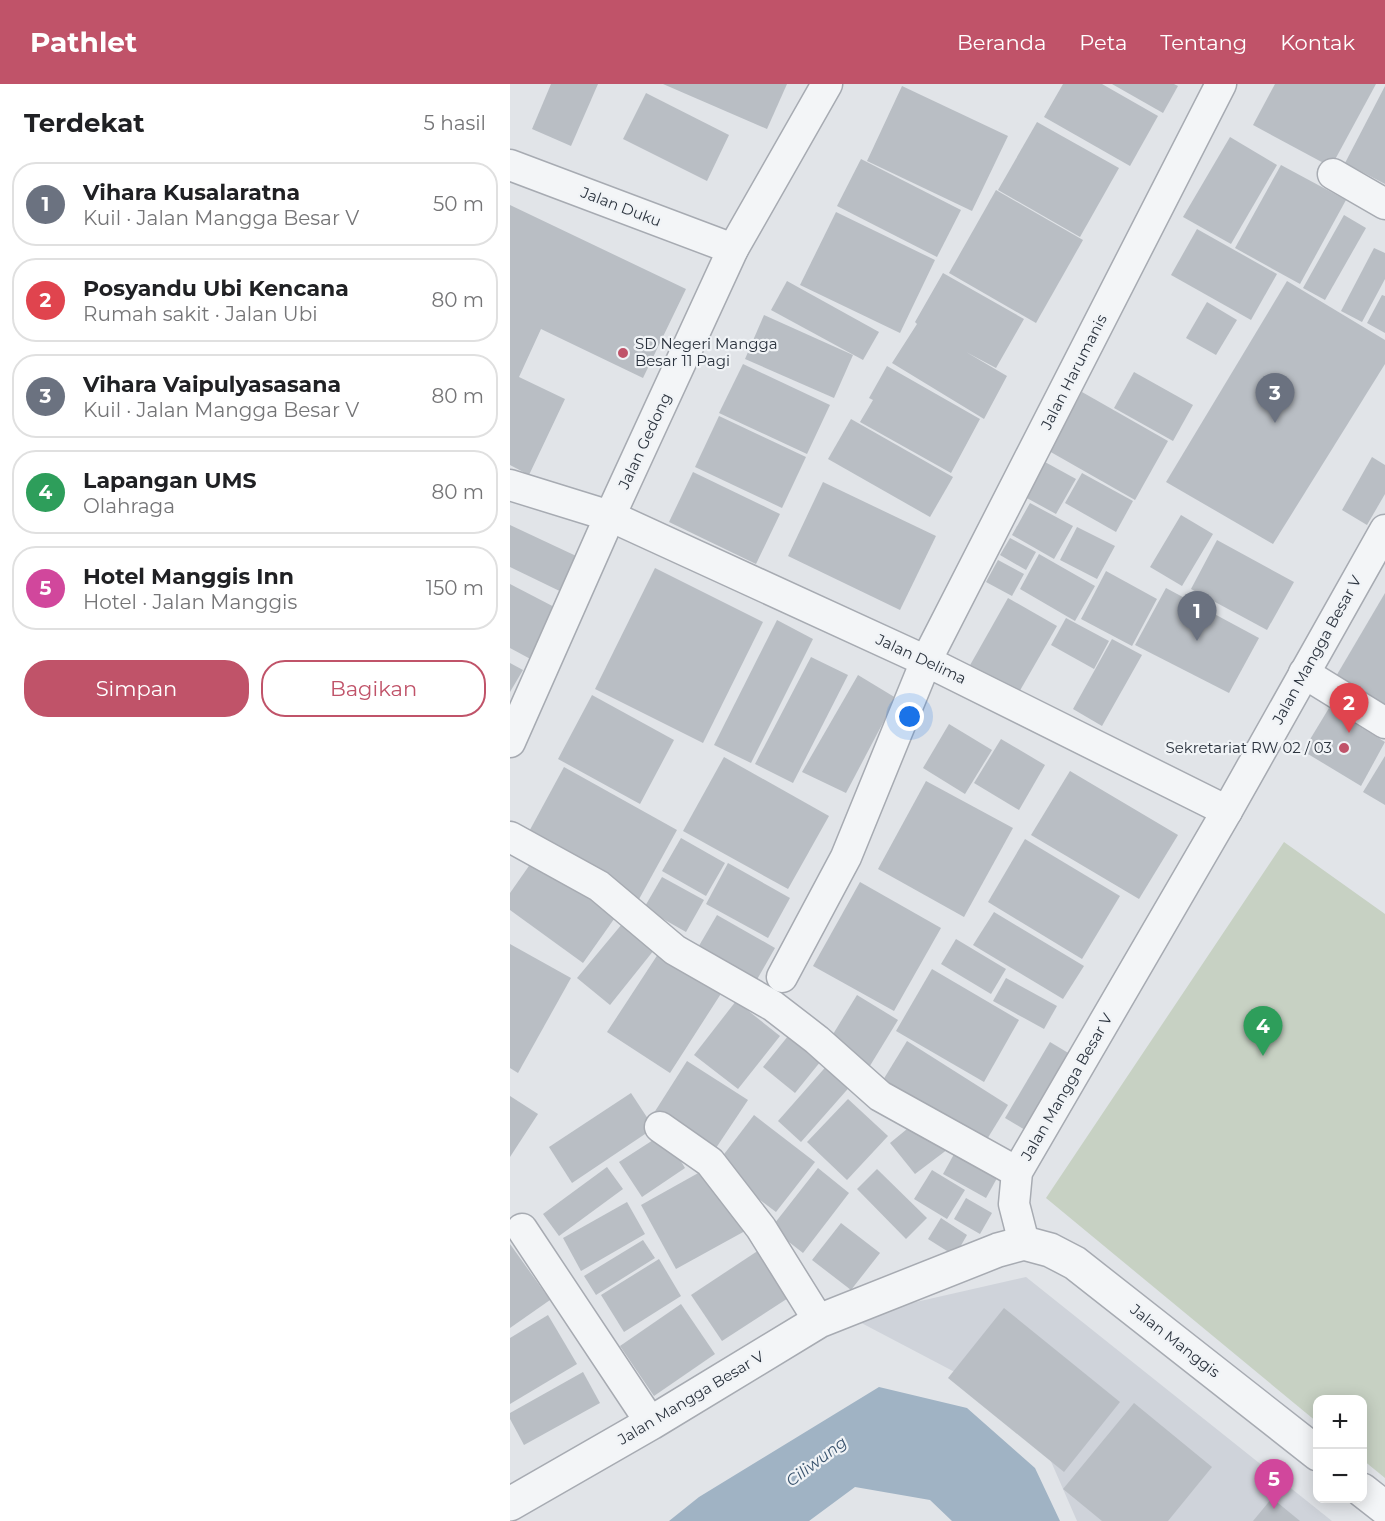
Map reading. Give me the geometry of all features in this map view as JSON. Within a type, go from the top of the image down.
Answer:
[{"type":"street","name":"Jalan Gedong","points":[[510,742],[610,516],[733,249],[827,84]]},
{"type":"street","name":"Jalan Harumanis","points":[[782,977],[846,856],[927,661],[1221,84]]},
{"type":"street","name":"Jalan Duku","points":[[510,165],[733,249]]},
{"type":"street","points":[[1333,174],[1385,204]]},
{"type":"street","name":"Jalan Delima","points":[[510,485],[610,516],[927,661],[1227,811]]},
{"type":"street","name":"Jalan Mangga Besar V","points":[[510,1504],[819,1322],[998,1250],[1024,1243],[1014,1204],[1017,1172],[1227,811],[1385,530]]},
{"type":"street","points":[[1304,673],[1385,723]]},
{"type":"street","points":[[510,837],[599,886],[675,950],[773,1006],[817,1040],[880,1096],[1017,1172]]},
{"type":"street","points":[[660,1127],[710,1162],[761,1228],[819,1322]]},
{"type":"street","points":[[522,1229],[651,1422]]},
{"type":"street","name":"Jalan Manggis","points":[[1024,1243],[1050,1250],[1075,1263],[1313,1451]]},
{"type":"street","points":[[1367,1494],[1385,1508]]},
{"type":"shaded area","points":[[1026,1277],[1332,1521],[1077,1521],[1029,1411],[850,1317]]},
{"type":"green space","points":[[1284,842],[1385,914],[1385,1478],[1367,1463],[1367,1395],[1313,1395],[1313,1419],[1046,1198]]},
{"type":"water","name":"Ciliwung","points":[[879,1387],[967,1408],[1035,1468],[1060,1521],[952,1521],[930,1500],[855,1487],[809,1521],[669,1521],[699,1497]]},
{"type":"building","points":[[551,84],[598,84],[571,146],[532,129]]},
{"type":"building","points":[[663,84],[787,84],[767,129]]},
{"type":"building","points":[[1063,84],[1102,84],[1158,116],[1130,166],[1044,117]]},
{"type":"building","points":[[1112,84],[1174,84],[1178,86],[1163,113]]},
{"type":"building","points":[[1275,84],[1376,84],[1331,167],[1253,125]]},
{"type":"building","points":[[902,86],[1008,136],[972,211],[867,161]]},
{"type":"building","points":[[1385,86],[1385,184],[1345,163]]},
{"type":"building","points":[[646,93],[729,135],[707,181],[623,139]]},
{"type":"building","points":[[1037,122],[1119,168],[1080,237],[998,190]]},
{"type":"building","points":[[1230,137],[1277,165],[1231,244],[1183,217]]},
{"type":"building","points":[[861,159],[961,210],[937,257],[837,206]]},
{"type":"building","points":[[1281,165],[1346,200],[1300,284],[1235,248]]},
{"type":"building","points":[[996,190],[1083,240],[1036,323],[949,273]]},
{"type":"building","name":"SD Negeri Mangga Besar 11 Pagi","points":[[510,205],[686,289],[643,378],[541,329],[519,377],[565,399],[529,475],[510,465]]},
{"type":"building","points":[[836,212],[935,260],[900,333],[800,285]]},
{"type":"building","points":[[1344,215],[1366,228],[1325,300],[1303,288]]},
{"type":"building","points":[[1197,229],[1277,274],[1251,320],[1171,275]]},
{"type":"building","points":[[1374,248],[1385,253],[1385,279],[1362,322],[1341,311]]},
{"type":"building","points":[[943,273],[1024,319],[996,368],[966,352],[1007,376],[984,419],[892,363],[917,324],[915,322]]},
{"type":"building","points":[[787,281],[879,332],[863,360],[771,310]]},
{"type":"building","points":[[1287,281],[1385,340],[1385,364],[1273,544],[1166,482]]},
{"type":"building","points":[[1382,295],[1385,296],[1385,333],[1367,323]]},
{"type":"building","points":[[1207,302],[1237,320],[1216,355],[1186,338]]},
{"type":"building","points":[[764,315],[853,355],[834,398],[745,359]]},
{"type":"building","points":[[743,364],[830,405],[807,454],[719,413]]},
{"type":"building","points":[[887,366],[980,419],[951,473],[860,422],[873,400],[869,398]]},
{"type":"building","points":[[1134,372],[1193,405],[1173,441],[1114,408]]},
{"type":"building","points":[[1082,392],[1168,441],[1135,500],[1049,451]]},
{"type":"building","points":[[719,416],[806,457],[782,508],[695,467]]},
{"type":"building","points":[[851,419],[953,477],[930,517],[828,459]]},
{"type":"building","points":[[1372,457],[1385,465],[1385,494],[1367,525],[1342,510]]},
{"type":"building","points":[[1045,462],[1076,479],[1056,514],[1025,497]]},
{"type":"building","points":[[693,472],[780,514],[756,564],[669,522]]},
{"type":"building","points":[[1082,473],[1133,501],[1116,532],[1065,503]]},
{"type":"building","points":[[823,482],[936,536],[900,610],[788,556]]},
{"type":"building","points":[[1030,503],[1073,526],[1054,559],[1012,535]]},
{"type":"building","points":[[1181,515],[1213,534],[1182,586],[1150,567]]},
{"type":"building","points":[[510,525],[589,562],[572,597],[510,567]]},
{"type":"building","points":[[1077,527],[1115,546],[1097,579],[1060,560]]},
{"type":"building","points":[[1010,538],[1036,552],[1026,570],[1000,555]]},
{"type":"building","points":[[1217,540],[1294,582],[1267,630],[1191,589]]},
{"type":"building","points":[[1039,554],[1095,586],[1075,621],[1020,589]]},
{"type":"building","points":[[998,560],[1024,574],[1012,596],[986,582]]},
{"type":"building","points":[[655,568],[763,622],[703,743],[595,689]]},
{"type":"building","points":[[1106,571],[1157,599],[1132,646],[1081,619]]},
{"type":"building","points":[[510,584],[562,611],[536,662],[510,648]]},
{"type":"building","points":[[1166,588],[1259,638],[1229,693],[1135,645]]},
{"type":"building","points":[[1385,593],[1385,707],[1335,678]]},
{"type":"building","points":[[1008,598],[1057,626],[1018,694],[969,667]]},
{"type":"building","points":[[1066,618],[1109,641],[1094,669],[1051,645]]},
{"type":"building","points":[[777,620],[813,639],[751,763],[714,745]]},
{"type":"building","points":[[1112,639],[1142,655],[1102,726],[1073,709]]},
{"type":"building","points":[[811,657],[848,675],[793,783],[755,764]]},
{"type":"building","points":[[510,663],[523,670],[510,692]]},
{"type":"building","points":[[858,675],[896,698],[846,793],[802,772]]},
{"type":"building","points":[[592,695],[674,740],[640,804],[558,759]]},
{"type":"building","name":"Sekretariat RW 02 / 03","points":[[1329,708],[1385,742],[1361,786],[1303,751]]},
{"type":"building","points":[[949,724],[992,750],[965,794],[923,768]]},
{"type":"building","points":[[1001,739],[1045,765],[1019,810],[974,783]]},
{"type":"building","points":[[1385,756],[1385,805],[1363,792]]},
{"type":"building","points":[[724,757],[829,816],[788,889],[683,831]]},
{"type":"building","points":[[564,767],[677,830],[638,901],[525,839]]},
{"type":"building","points":[[1070,771],[1178,835],[1139,899],[1031,835]]},
{"type":"building","points":[[926,781],[1013,828],[964,917],[878,869]]},
{"type":"building","points":[[681,838],[725,863],[706,896],[662,871]]},
{"type":"building","points":[[1025,839],[1120,896],[1082,959],[988,902]]},
{"type":"building","points":[[538,853],[619,912],[583,963],[510,910],[510,893]]},
{"type":"building","points":[[728,863],[790,898],[768,938],[706,904]]},
{"type":"building","points":[[662,877],[704,900],[686,932],[644,908]]},
{"type":"building","points":[[860,882],[941,928],[894,1011],[813,966]]},
{"type":"building","points":[[994,912],[1084,966],[1063,999],[973,945]]},
{"type":"building","points":[[717,915],[775,948],[751,990],[693,956]]},
{"type":"building","points":[[622,924],[654,950],[610,1005],[577,978]]},
{"type":"building","points":[[956,939],[1006,969],[991,994],[941,964]]},
{"type":"building","points":[[510,944],[571,978],[518,1073],[510,1068]]},
{"type":"building","points":[[662,948],[724,989],[670,1073],[607,1032]]},
{"type":"building","points":[[932,969],[1019,1020],[984,1082],[896,1031]]},
{"type":"building","points":[[1006,978],[1057,1006],[1044,1029],[993,1001]]},
{"type":"building","points":[[857,995],[898,1020],[868,1069],[827,1044]]},
{"type":"building","points":[[736,1001],[780,1036],[738,1089],[694,1055]]},
{"type":"building","points":[[793,1030],[825,1056],[795,1093],[763,1067]]},
{"type":"building","points":[[907,1041],[1008,1105],[981,1149],[880,1085]]},
{"type":"building","points":[[1050,1042],[1075,1057],[1030,1133],[1005,1118]]},
{"type":"building","points":[[687,1061],[748,1100],[712,1154],[652,1116]]},
{"type":"building","points":[[830,1062],[853,1083],[801,1142],[778,1121]]},
{"type":"building","points":[[631,1093],[654,1128],[572,1183],[549,1147]]},
{"type":"building","points":[[510,1096],[538,1114],[510,1157]]},
{"type":"building","points":[[848,1099],[888,1136],[847,1180],[807,1142]]},
{"type":"building","points":[[754,1115],[815,1162],[776,1212],[715,1166]]},
{"type":"building","points":[[918,1120],[952,1146],[915,1174],[890,1143]]},
{"type":"building","points":[[664,1133],[685,1168],[642,1197],[619,1162]]},
{"type":"building","points":[[958,1147],[1001,1171],[986,1198],[943,1174]]},
{"type":"building","points":[[607,1167],[623,1189],[559,1236],[543,1214]]},
{"type":"building","points":[[709,1167],[745,1231],[676,1269],[641,1205]]},
{"type":"building","points":[[818,1168],[849,1193],[803,1253],[771,1228]]},
{"type":"building","points":[[877,1169],[927,1218],[906,1239],[857,1189]]},
{"type":"building","points":[[932,1170],[965,1190],[947,1219],[914,1199]]},
{"type":"building","points":[[966,1198],[992,1213],[980,1234],[954,1219]]},
{"type":"building","points":[[627,1202],[645,1234],[581,1271],[563,1238]]},
{"type":"building","points":[[941,1218],[967,1235],[955,1256],[928,1239]]},
{"type":"building","points":[[841,1223],[880,1253],[851,1290],[812,1260]]},
{"type":"building","points":[[643,1240],[655,1258],[596,1295],[584,1276]]},
{"type":"building","points":[[510,1244],[550,1300],[510,1328]]},
{"type":"building","points":[[768,1244],[799,1291],[722,1341],[691,1295]]},
{"type":"building","points":[[659,1259],[681,1296],[624,1332],[601,1295]]},
{"type":"building","points":[[681,1304],[715,1354],[654,1396],[620,1346]]},
{"type":"building","points":[[1004,1308],[1120,1402],[1064,1472],[948,1378]]},
{"type":"building","points":[[548,1315],[577,1364],[510,1404],[510,1338]]},
{"type":"building","points":[[583,1372],[600,1403],[524,1445],[510,1419],[510,1413]]},
{"type":"building","points":[[1134,1403],[1212,1467],[1168,1521],[1102,1521],[1063,1489]]},
{"type":"building","points":[[1272,1498],[1300,1521],[1253,1521]]},
{"type":"place","name":"SD Negeri Mangga Besar 11 Pagi","points":[[623,353]]},
{"type":"place","name":"Vihara Vaipulyasasana","points":[[1275,423]]},
{"type":"place","name":"Vihara Kusalaratna","points":[[1197,641]]},
{"type":"place","name":"Posyandu Ubi Kencana","points":[[1349,733]]},
{"type":"place","name":"Sekretariat RW 02 / 03","points":[[1344,748]]},
{"type":"place","name":"Lapangan UMS","points":[[1263,1056]]},
{"type":"place","name":"Hotel Manggis Inn","points":[[1274,1509]]}]
